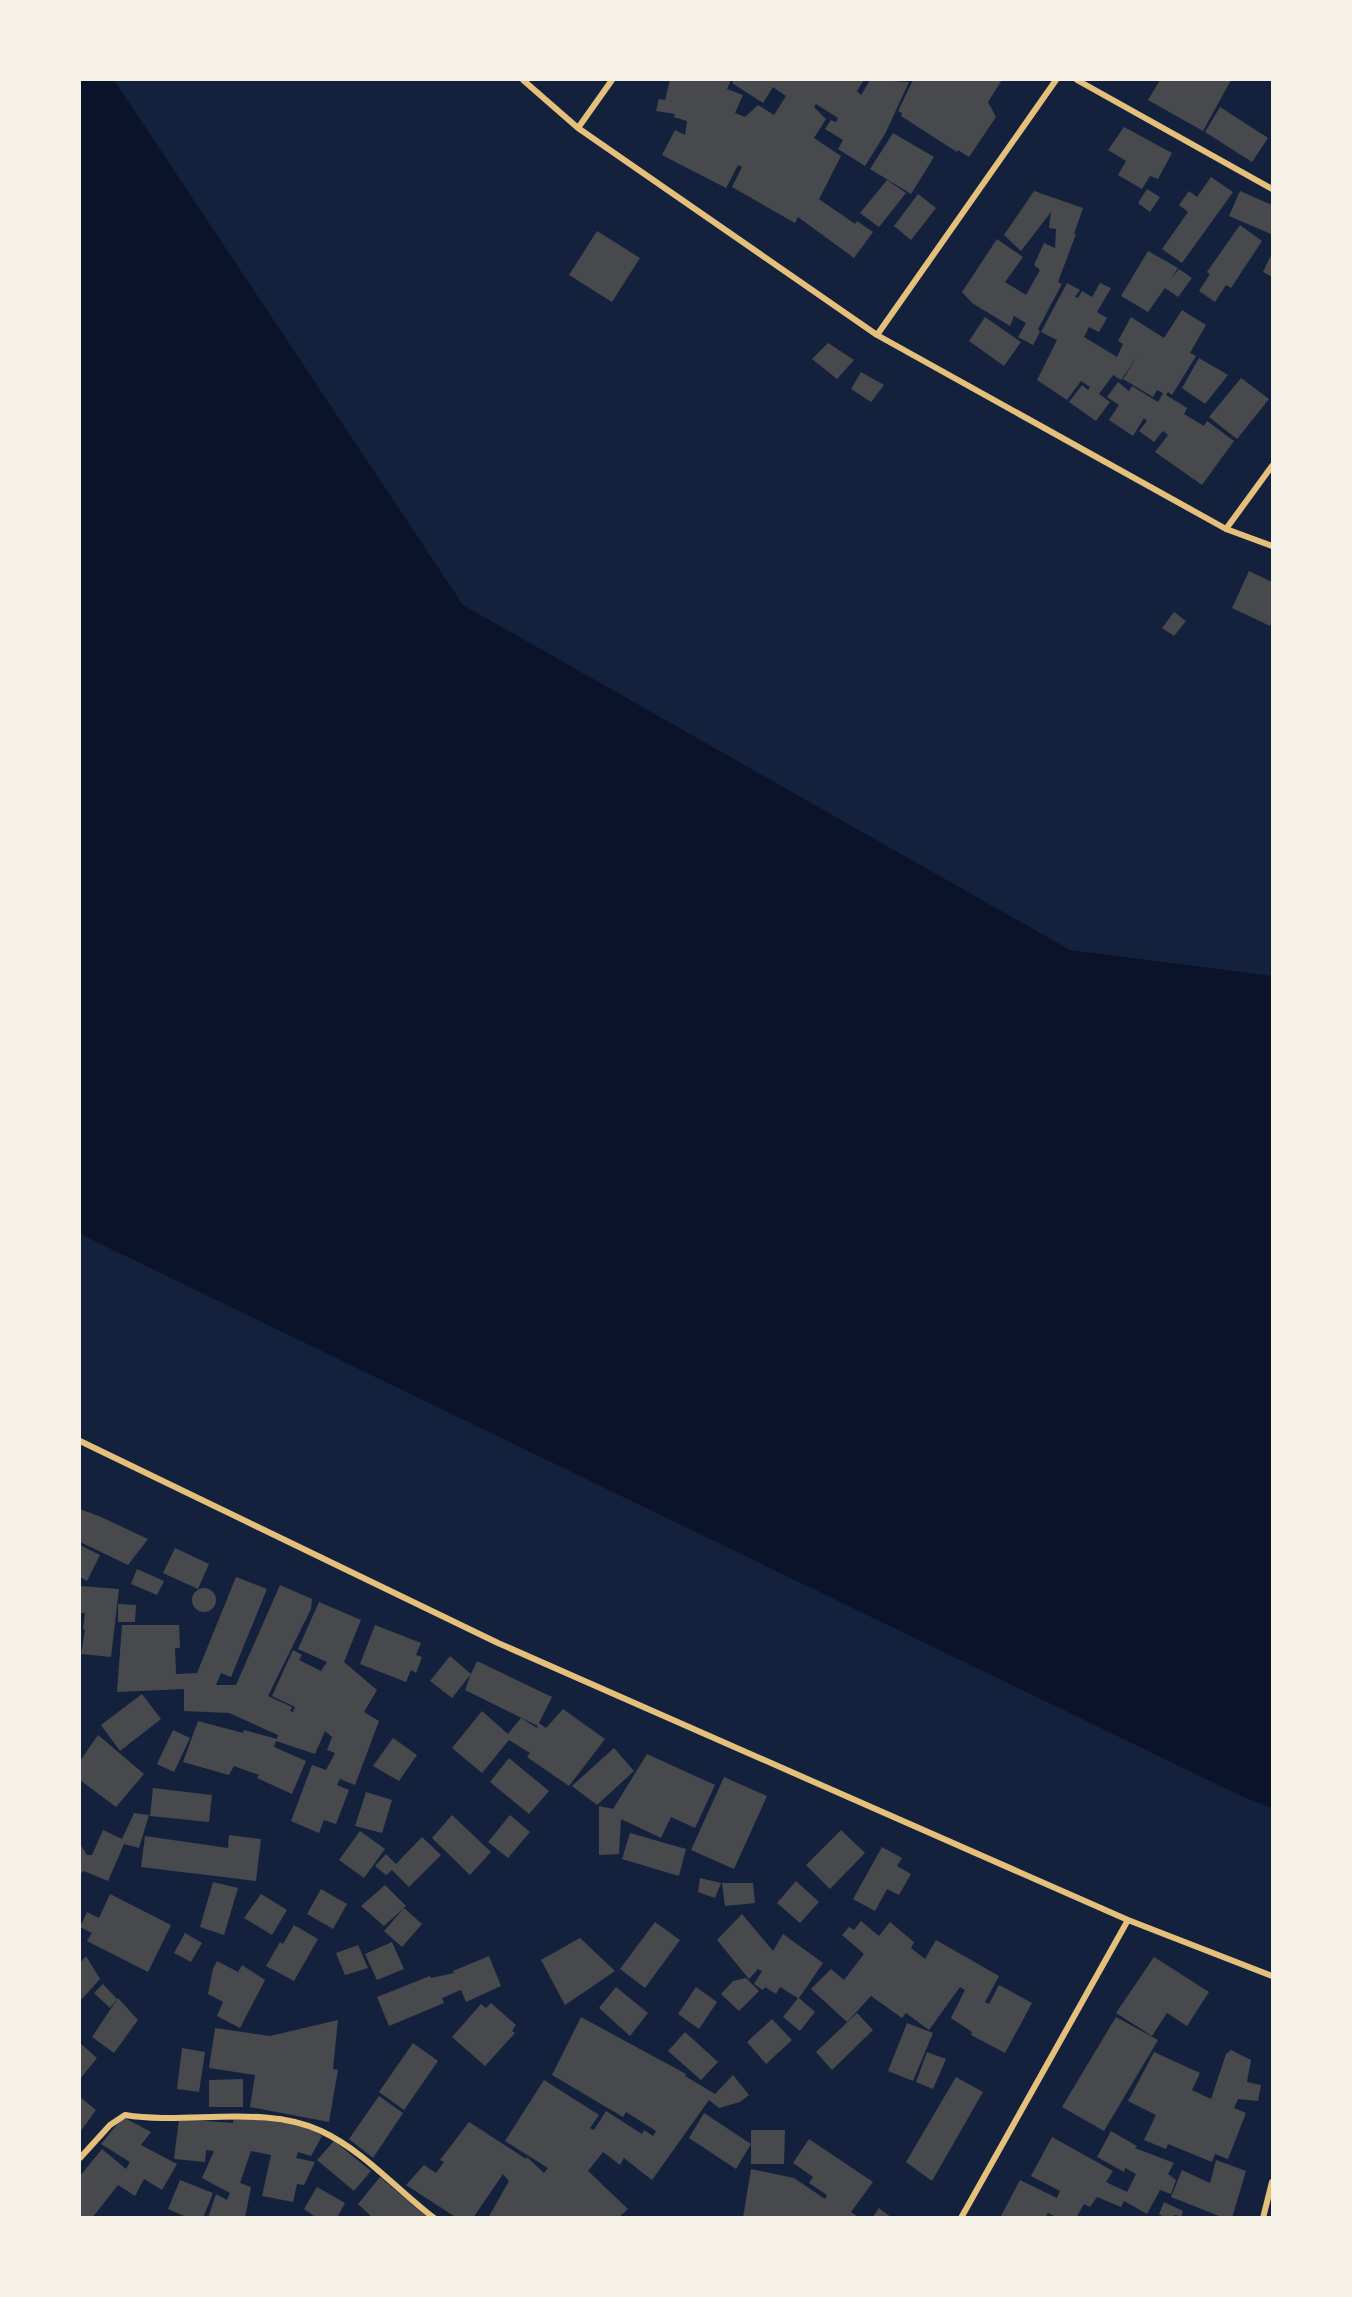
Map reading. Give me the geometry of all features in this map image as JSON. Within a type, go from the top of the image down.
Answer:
[{"type":"street","points":[[523,80],[578,128],[877,335],[1226,529],[1272,546]]},
{"type":"street","points":[[578,128],[612,80]]},
{"type":"street","points":[[877,335],[1056,80]]},
{"type":"street","points":[[1077,80],[1272,189]]},
{"type":"street","points":[[1226,529],[1272,466]]},
{"type":"street","points":[[80,1442],[498,1643],[1128,1920],[1272,1976]]},
{"type":"street","points":[[961,2217],[1128,1920]]},
{"type":"street","points":[[80,2158],[110,2125],[125,2115],[153,2119],[247,2116],[298,2122],[321,2130],[347,2146],[434,2217]]},
{"type":"street","points":[[1263,2217],[1269,2210],[1272,2182]]},
{"type":"water","points":[[80,80],[114,80],[463,605],[1070,950],[1272,976],[1272,1808],[1241,1796],[80,1234]]},
{"type":"building","points":[[670,80],[731,80],[727,89],[743,95],[735,113],[745,117],[758,105],[774,115],[786,96],[773,87],[763,103],[732,83],[734,80],[864,80],[857,91],[861,95],[870,80],[909,82],[885,134],[865,166],[838,149],[843,140],[825,129],[831,120],[836,122],[838,118],[816,104],[814,107],[826,119],[814,138],[841,156],[819,199],[855,224],[857,221],[873,232],[854,258],[798,217],[795,223],[732,187],[742,167],[738,165],[726,188],[662,155],[675,130],[685,135],[687,121],[674,117],[675,114],[656,111],[659,99],[665,100]]},
{"type":"building","points":[[913,80],[1002,80],[988,102],[996,117],[969,157],[958,150],[957,152],[901,116],[902,113],[898,111]]},
{"type":"building","points":[[1160,80],[1231,80],[1203,131],[1148,100]]},
{"type":"building","points":[[1220,107],[1268,138],[1252,162],[1205,132]]},
{"type":"building","points":[[1124,127],[1172,153],[1158,179],[1150,176],[1142,189],[1118,175],[1126,161],[1108,150]]},
{"type":"building","points":[[893,133],[934,157],[911,194],[870,169]]},
{"type":"building","points":[[1211,177],[1233,192],[1182,263],[1162,249],[1188,212],[1179,205],[1189,191],[1197,197]]},
{"type":"building","points":[[887,180],[906,193],[879,227],[860,213]]},
{"type":"building","points":[[1147,189],[1160,197],[1150,212],[1138,203]]},
{"type":"building","points":[[1034,191],[1083,208],[1058,282],[1062,284],[1038,329],[1040,332],[1033,345],[1018,337],[1026,323],[1014,316],[1010,326],[972,303],[962,292],[997,239],[1023,257],[1005,282],[1026,295],[1040,270],[1034,265],[1044,243],[1055,248],[1056,229],[1049,228],[1051,212],[1021,251],[1004,235]]},
{"type":"building","points":[[1240,191],[1272,205],[1271,234],[1229,216]]},
{"type":"building","points":[[918,194],[936,208],[911,240],[894,226]]},
{"type":"building","points":[[1240,225],[1262,241],[1231,288],[1226,285],[1215,302],[1199,291],[1210,274],[1207,272]]},
{"type":"building","points":[[597,231],[640,258],[612,302],[569,275]]},
{"type":"building","points":[[1148,251],[1178,268],[1170,280],[1179,269],[1192,278],[1178,297],[1165,288],[1148,312],[1121,296]]},
{"type":"building","points":[[1272,253],[1272,277],[1263,272]]},
{"type":"building","points":[[1067,283],[1080,290],[1075,297],[1078,298],[1082,291],[1092,297],[1100,283],[1111,288],[1097,312],[1107,318],[1099,332],[1089,327],[1084,337],[1117,357],[1123,344],[1118,341],[1131,317],[1164,338],[1182,310],[1206,325],[1190,353],[1196,356],[1172,395],[1168,392],[1166,395],[1187,408],[1184,414],[1204,426],[1207,421],[1234,441],[1202,485],[1155,452],[1168,435],[1163,431],[1154,442],[1139,431],[1147,421],[1144,418],[1133,436],[1109,420],[1119,405],[1107,397],[1118,382],[1129,391],[1132,386],[1158,402],[1163,393],[1157,390],[1153,397],[1123,379],[1139,354],[1121,380],[1113,375],[1099,394],[1110,402],[1096,421],[1069,402],[1082,385],[1088,390],[1090,387],[1081,381],[1067,400],[1037,380],[1057,340],[1041,332]]},
{"type":"building","points":[[985,317],[1021,342],[1004,366],[969,341]]},
{"type":"building","points":[[828,343],[854,360],[837,379],[812,359]]},
{"type":"building","points":[[1199,358],[1228,375],[1205,404],[1182,388]]},
{"type":"building","points":[[861,372],[884,385],[871,402],[851,389]]},
{"type":"building","points":[[1241,378],[1269,399],[1237,439],[1209,417]]},
{"type":"building","points":[[1249,571],[1272,582],[1270,626],[1232,608]]},
{"type":"building","points":[[1174,612],[1186,621],[1174,636],[1162,628]]},
{"type":"building","points":[[80,1509],[148,1539],[128,1565],[80,1542]]},
{"type":"building","points":[[80,1545],[100,1555],[87,1581],[80,1577]]},
{"type":"building","points":[[175,1548],[209,1564],[198,1589],[163,1573]]},
{"type":"building","points":[[137,1569],[164,1581],[157,1595],[131,1584]]},
{"type":"building","points":[[236,1577],[267,1589],[231,1677],[221,1673],[216,1685],[236,1685],[280,1585],[312,1599],[311,1609],[268,1696],[292,1707],[290,1711],[293,1712],[295,1707],[272,1696],[293,1650],[302,1655],[299,1660],[321,1671],[327,1662],[298,1649],[319,1602],[361,1620],[344,1662],[377,1690],[364,1712],[379,1721],[355,1785],[340,1779],[337,1785],[349,1790],[336,1824],[324,1820],[319,1833],[291,1821],[312,1765],[326,1770],[335,1753],[327,1750],[332,1737],[325,1731],[315,1754],[276,1741],[274,1747],[306,1761],[292,1794],[257,1778],[259,1775],[234,1766],[229,1775],[183,1762],[198,1721],[277,1739],[278,1735],[229,1713],[184,1711],[184,1689],[117,1692],[122,1625],[179,1625],[180,1648],[175,1648],[176,1674],[197,1673]]},
{"type":"building","points":[[80,1586],[119,1589],[111,1657],[81,1654],[85,1613],[80,1613]]},
{"type":"building","points":[[204,1588],[209,1589],[215,1595],[215,1605],[209,1611],[204,1612],[199,1611],[193,1605],[192,1600],[193,1595],[199,1589]]},
{"type":"building","points":[[118,1604],[136,1605],[135,1622],[118,1622]]},
{"type":"building","points":[[375,1625],[421,1643],[416,1655],[422,1657],[416,1673],[411,1670],[406,1682],[360,1664]]},
{"type":"building","points":[[450,1656],[471,1674],[452,1698],[430,1681]]},
{"type":"building","points":[[477,1661],[552,1697],[539,1723],[546,1728],[563,1709],[605,1739],[569,1786],[527,1757],[530,1753],[509,1740],[482,1773],[452,1748],[482,1711],[508,1734],[521,1718],[537,1728],[538,1726],[465,1690]]},
{"type":"building","points":[[142,1694],[161,1719],[120,1751],[101,1725]]},
{"type":"building","points":[[173,1730],[190,1738],[174,1772],[157,1764]]},
{"type":"building","points":[[98,1735],[144,1774],[116,1807],[80,1780],[80,1761]]},
{"type":"building","points":[[393,1738],[417,1755],[399,1781],[373,1766]]},
{"type":"building","points":[[614,1748],[634,1771],[597,1805],[572,1786]]},
{"type":"building","points":[[647,1754],[715,1785],[695,1828],[671,1817],[661,1838],[621,1819],[619,1854],[599,1855],[599,1806],[613,1809]]},
{"type":"building","points":[[509,1758],[549,1791],[529,1814],[490,1782]]},
{"type":"building","points":[[724,1777],[767,1796],[734,1869],[691,1850]]},
{"type":"building","points":[[153,1788],[212,1795],[209,1822],[150,1816]]},
{"type":"building","points":[[366,1792],[392,1800],[382,1833],[355,1826]]},
{"type":"building","points":[[134,1813],[149,1815],[139,1848],[124,1844],[108,1881],[84,1871],[80,1874],[80,1844],[87,1855],[92,1855],[103,1830],[122,1839]]},
{"type":"building","points":[[452,1815],[491,1852],[470,1875],[432,1838]]},
{"type":"building","points":[[510,1815],[530,1832],[508,1858],[488,1842]]},
{"type":"building","points":[[841,1830],[865,1853],[830,1889],[806,1865]]},
{"type":"building","points":[[360,1831],[385,1849],[364,1878],[339,1860]]},
{"type":"building","points":[[630,1833],[686,1849],[679,1876],[622,1859]]},
{"type":"building","points":[[229,1835],[261,1839],[256,1881],[141,1867],[145,1836],[228,1848]]},
{"type":"building","points":[[422,1837],[441,1855],[409,1887],[392,1870],[386,1875],[375,1866],[386,1854],[396,1864]]},
{"type":"building","points":[[882,1847],[902,1858],[897,1866],[911,1874],[899,1895],[887,1889],[875,1911],[853,1899]]},
{"type":"building","points":[[700,1878],[721,1883],[715,1898],[698,1892]]},
{"type":"building","points":[[796,1881],[819,1902],[800,1923],[777,1903]]},
{"type":"building","points":[[213,1882],[238,1888],[224,1935],[200,1927]]},
{"type":"building","points":[[722,1883],[753,1883],[755,1903],[725,1906]]},
{"type":"building","points":[[385,1885],[406,1906],[384,1926],[361,1906]]},
{"type":"building","points":[[321,1889],[347,1904],[333,1929],[307,1914]]},
{"type":"building","points":[[110,1894],[171,1925],[148,1972],[87,1941],[92,1933],[80,1927],[87,1912],[99,1918]]},
{"type":"building","points":[[261,1894],[287,1910],[272,1935],[244,1918]]},
{"type":"building","points":[[404,1908],[422,1924],[402,1947],[384,1931]]},
{"type":"building","points":[[742,1914],[773,1951],[783,1934],[823,1963],[799,1998],[815,2012],[800,2031],[783,2017],[798,1998],[780,1987],[776,1994],[765,1987],[763,1990],[754,1984],[762,1971],[758,1969],[749,1979],[717,1940]]},
{"type":"building","points":[[861,1921],[879,1936],[890,1922],[914,1942],[911,1948],[925,1959],[936,1940],[999,1976],[985,2002],[989,2004],[999,1985],[1032,2003],[1005,2053],[971,2035],[972,2032],[951,2018],[965,1990],[960,1987],[929,2030],[906,2013],[902,2018],[871,1996],[847,2022],[811,1989],[831,1969],[844,1980],[864,1954],[842,1935],[849,1927],[854,1930]]},
{"type":"building","points":[[655,1922],[680,1940],[645,1988],[620,1969]]},
{"type":"building","points":[[294,1925],[318,1939],[294,1981],[266,1966],[280,1942],[283,1944]]},
{"type":"building","points":[[185,1933],[202,1943],[191,1962],[174,1953]]},
{"type":"building","points":[[580,1938],[615,1971],[565,2005],[541,1960]]},
{"type":"building","points":[[392,1942],[404,1969],[377,1980],[365,1954]]},
{"type":"building","points":[[358,1945],[368,1968],[345,1975],[336,1953]]},
{"type":"building","points":[[86,1956],[100,1979],[80,2001],[80,1963]]},
{"type":"building","points":[[489,1956],[501,1986],[466,2002],[461,1990],[442,1998],[444,2003],[389,2026],[377,1997],[430,1976],[431,1978],[454,1973],[453,1971]]},
{"type":"building","points":[[1154,1957],[1209,1992],[1187,2026],[1167,2013],[1152,2036],[1116,2013]]},
{"type":"building","points":[[217,1961],[238,1972],[242,1965],[265,1980],[240,2028],[217,2016],[223,2002],[208,1994]]},
{"type":"building","points":[[746,1978],[759,1991],[739,2011],[721,1994],[733,1981]]},
{"type":"building","points":[[103,1984],[117,1999],[110,2008],[94,1993]]},
{"type":"building","points":[[616,1987],[648,2013],[630,2036],[599,2008]]},
{"type":"building","points":[[696,1987],[717,2002],[699,2029],[678,2014]]},
{"type":"building","points":[[118,1998],[138,2020],[114,2053],[92,2037]]},
{"type":"building","points":[[491,2003],[516,2025],[512,2031],[515,2033],[485,2066],[452,2037],[481,2004],[486,2008]]},
{"type":"building","points":[[857,2013],[873,2030],[832,2070],[816,2052]]},
{"type":"building","points":[[581,2017],[686,2074],[685,2076],[715,2094],[733,2075],[749,2095],[740,2102],[719,2108],[709,2100],[652,2180],[624,2158],[620,2165],[603,2152],[588,2171],[628,2209],[618,2218],[488,2218],[509,2181],[503,2174],[473,2218],[457,2218],[406,2185],[424,2165],[436,2173],[444,2162],[440,2160],[469,2122],[526,2159],[527,2157],[544,2173],[548,2168],[505,2141],[544,2080],[599,2115],[590,2128],[594,2130],[606,2111],[642,2134],[644,2130],[653,2136],[656,2131],[626,2112],[623,2117],[552,2075]]},
{"type":"building","points":[[1116,2017],[1158,2040],[1104,2131],[1062,2107]]},
{"type":"building","points":[[772,2019],[792,2040],[766,2064],[747,2042]]},
{"type":"building","points":[[338,2020],[333,2069],[338,2070],[329,2122],[250,2107],[255,2075],[209,2068],[215,2028],[270,2036]]},
{"type":"building","points":[[907,2023],[933,2033],[913,2081],[888,2071]]},
{"type":"building","points":[[685,2032],[718,2062],[701,2080],[668,2051]]},
{"type":"building","points":[[80,2043],[97,2058],[80,2079]]},
{"type":"building","points":[[413,2043],[438,2061],[404,2110],[379,2092]]},
{"type":"building","points":[[182,2048],[205,2052],[199,2092],[177,2089]]},
{"type":"building","points":[[1231,2050],[1251,2060],[1247,2082],[1261,2085],[1258,2101],[1238,2099],[1234,2108],[1246,2113],[1228,2159],[1215,2154],[1212,2162],[1168,2144],[1166,2149],[1144,2140],[1156,2115],[1128,2101],[1154,2052],[1200,2073],[1192,2090],[1211,2099],[1226,2054]]},
{"type":"building","points":[[927,2052],[946,2059],[933,2089],[916,2082]]},
{"type":"building","points":[[956,2077],[983,2092],[932,2181],[906,2162]]},
{"type":"building","points":[[243,2079],[243,2107],[209,2107],[209,2080]]},
{"type":"building","points":[[379,2096],[403,2113],[373,2158],[349,2139]]},
{"type":"building","points":[[80,2097],[96,2110],[80,2132]]},
{"type":"building","points":[[704,2113],[751,2144],[736,2169],[689,2138]]},
{"type":"building","points":[[123,2117],[151,2132],[141,2145],[177,2164],[162,2190],[144,2179],[135,2196],[118,2185],[92,2218],[80,2218],[80,2176],[102,2149],[126,2169],[130,2162],[101,2144]]},
{"type":"building","points":[[234,2117],[302,2125],[322,2136],[311,2156],[298,2152],[296,2158],[315,2162],[304,2185],[297,2184],[293,2202],[262,2196],[271,2155],[251,2151],[240,2183],[251,2187],[245,2218],[208,2218],[216,2194],[227,2200],[230,2193],[202,2178],[214,2151],[206,2150],[205,2162],[174,2159],[179,2119],[233,2123]]},
{"type":"building","points":[[751,2130],[785,2130],[784,2164],[751,2164]]},
{"type":"building","points":[[1111,2131],[1137,2146],[1135,2148],[1174,2163],[1168,2174],[1176,2180],[1171,2194],[1160,2190],[1147,2214],[1124,2201],[1121,2207],[1097,2197],[1090,2207],[1084,2204],[1076,2218],[1058,2218],[1048,2213],[1045,2218],[1000,2218],[1020,2180],[1057,2198],[1060,2191],[1031,2176],[1052,2137],[1113,2171],[1106,2182],[1127,2192],[1136,2174],[1125,2168],[1124,2172],[1097,2157]]},
{"type":"building","points":[[809,2139],[873,2182],[851,2212],[860,2218],[743,2218],[751,2169],[794,2178],[825,2199],[827,2195],[809,2183],[813,2177],[793,2163]]},
{"type":"building","points":[[334,2141],[371,2171],[354,2191],[317,2160]]},
{"type":"building","points":[[1216,2160],[1246,2171],[1232,2218],[1224,2218],[1171,2197],[1182,2170],[1210,2183]]},
{"type":"building","points":[[380,2177],[428,2218],[373,2218],[358,2204]]},
{"type":"building","points":[[180,2180],[213,2193],[203,2218],[189,2218],[168,2209]]},
{"type":"building","points":[[317,2187],[345,2203],[337,2218],[317,2218],[304,2209]]},
{"type":"building","points":[[1164,2202],[1183,2211],[1181,2218],[1176,2215],[1166,2218],[1159,2214]]},
{"type":"building","points":[[879,2208],[892,2218],[872,2218]]}]
